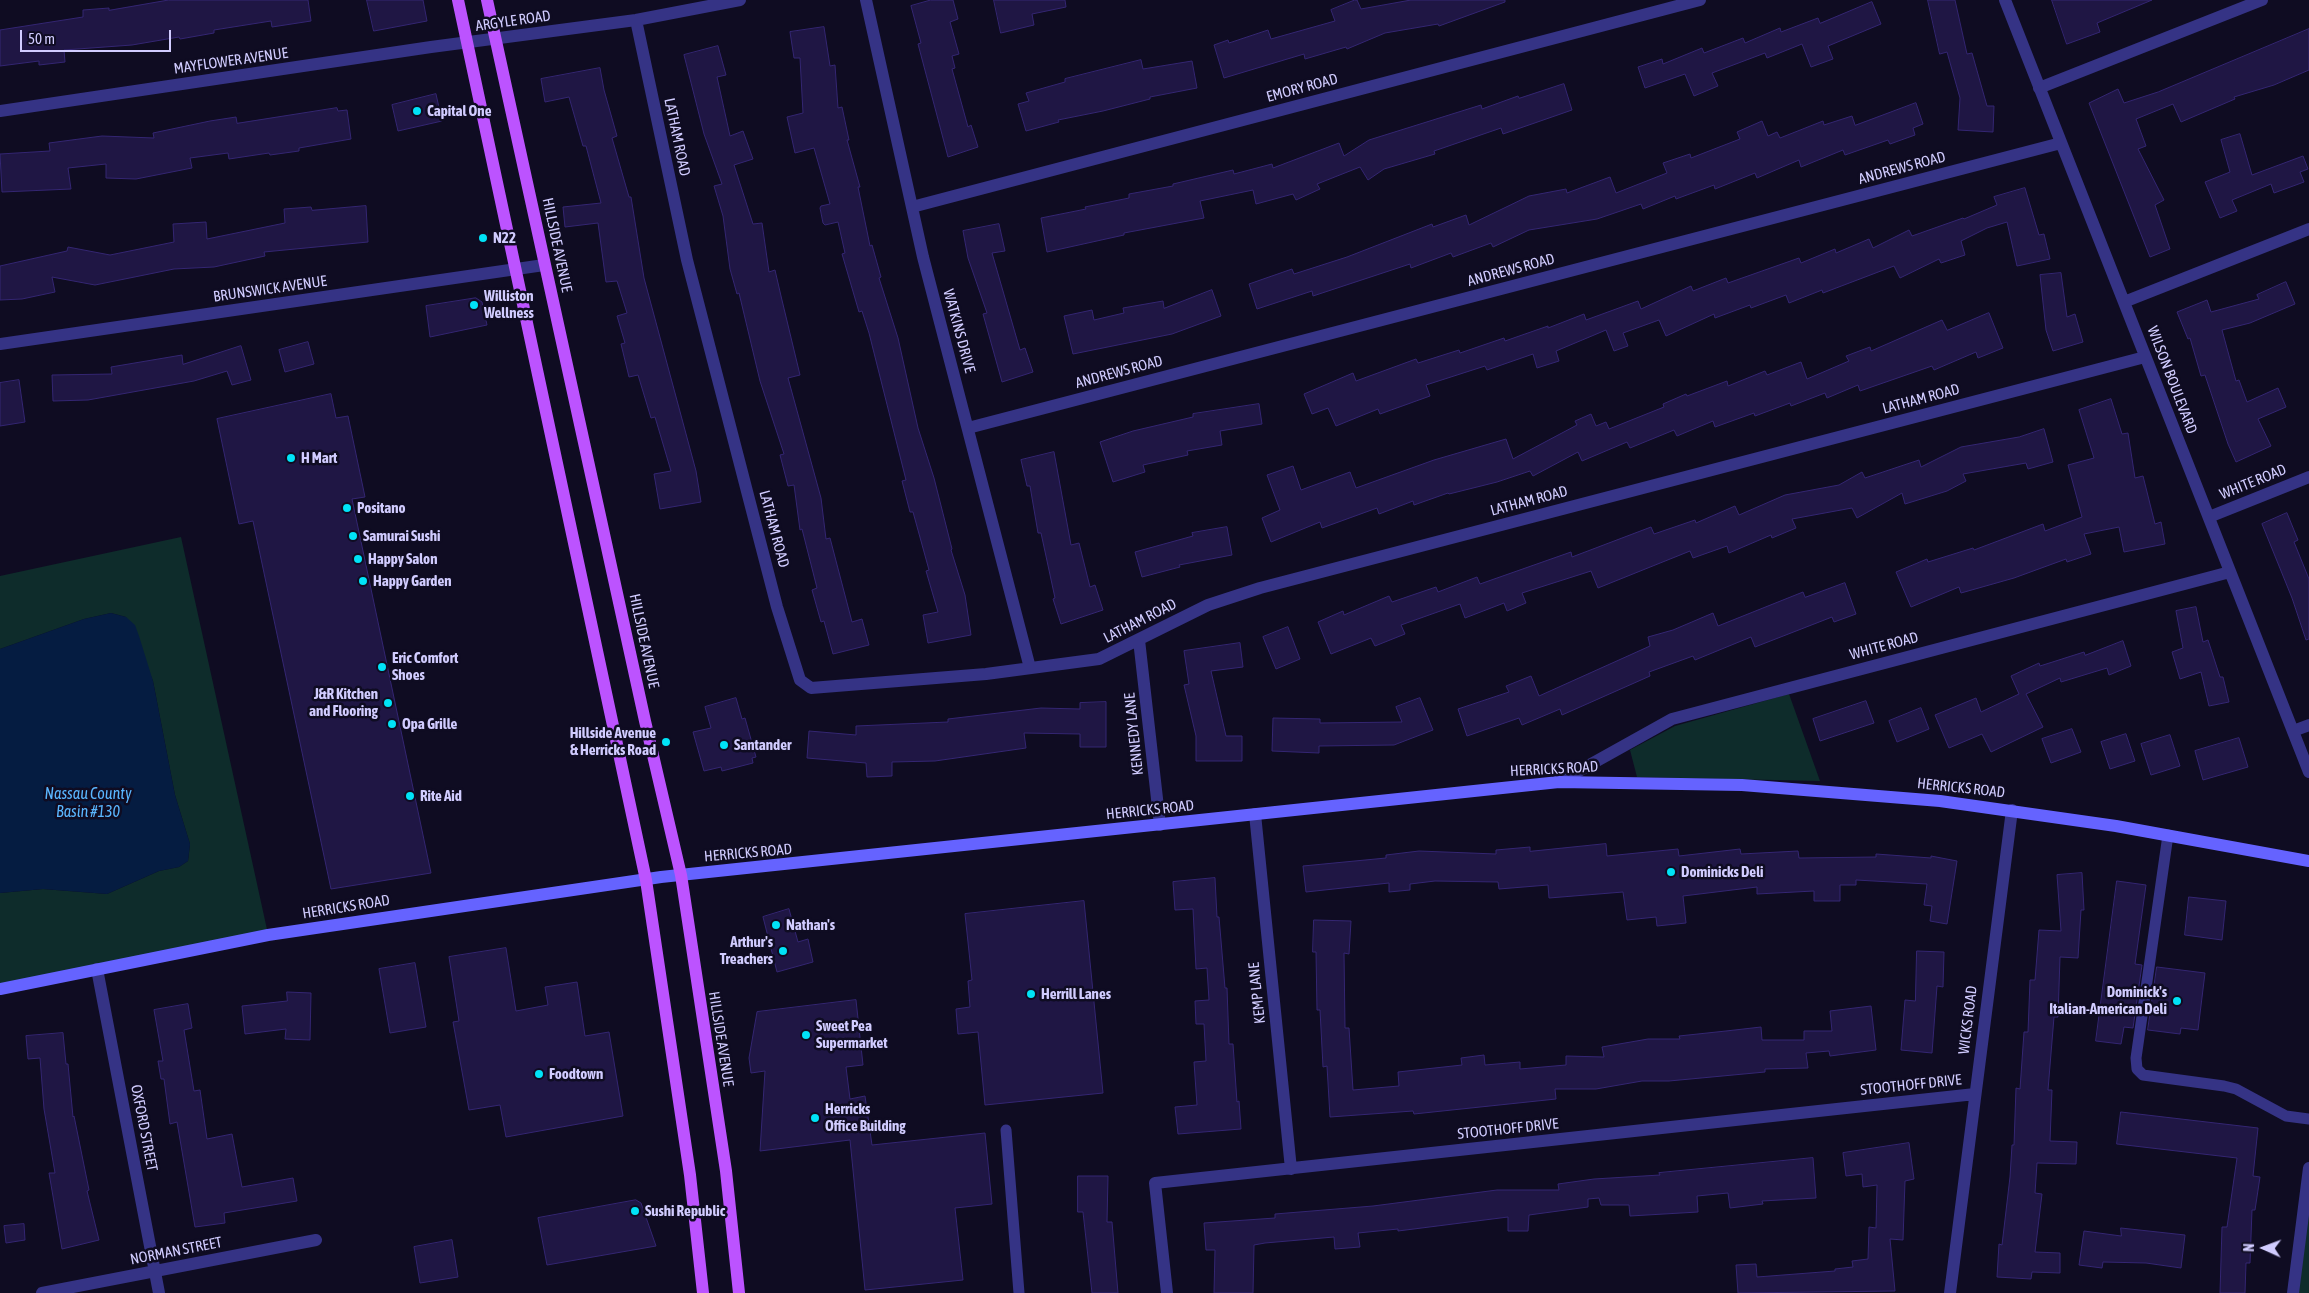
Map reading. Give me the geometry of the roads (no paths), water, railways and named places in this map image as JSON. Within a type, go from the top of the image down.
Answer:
[{"type":"main road","points":[[458,0],[646,880],[690,1175],[704,1293]]},
{"type":"main road","name":"HILLSIDE AVENUE","points":[[487,0],[645,721],[681,875],[726,1170],[739,1293]]},
{"type":"main road","name":"HERRICKS ROAD","points":[[0,989],[268,936],[681,875],[739,871],[1558,782],[1742,785],[1940,801],[2012,810],[2168,835],[2309,861]]},
{"type":"street","name":"ARGYLE ROAD","points":[[466,44],[636,20],[740,0]]},
{"type":"street","name":"WATKINS DRIVE","points":[[866,0],[923,257],[1030,668]]},
{"type":"street","name":"EMORY ROAD","points":[[912,207],[1700,0]]},
{"type":"street","name":"WILSON BOULEVARD","points":[[2005,0],[2309,772]]},
{"type":"street","points":[[2040,88],[2262,0]]},
{"type":"street","name":"LATHAM ROAD","points":[[636,20],[687,260],[777,607],[800,680],[811,688],[820,689],[1030,668],[1099,659],[1208,605],[1260,588],[2145,357]]},
{"type":"street","name":"MAYFLOWER AVENUE","points":[[0,111],[466,44]]},
{"type":"street","name":"ANDREWS ROAD","points":[[968,428],[2061,143]]},
{"type":"street","points":[[2124,302],[2309,229]]},
{"type":"street","name":"BRUNSWICK AVENUE","points":[[0,344],[544,265]]},
{"type":"street","name":"WHITE ROAD","points":[[2208,517],[2309,477]]},
{"type":"street","name":"WHITE ROAD","points":[[1558,782],[1672,719],[2230,572]]},
{"type":"street","name":"KENNEDY LANE","points":[[1139,640],[1160,825]]},
{"type":"street","points":[[2293,731],[2309,725]]},
{"type":"street","name":"WICKS ROAD","points":[[1950,1293],[2012,810]]},
{"type":"street","name":"KEMP LANE","points":[[1254,814],[1291,1169]]},
{"type":"street","name":"OXFORD STREET","points":[[97,969],[159,1293]]},
{"type":"street","name":"STOOTHOFF DRIVE","points":[[1167,1293],[1155,1183],[1975,1094]]},
{"type":"street","points":[[2293,1293],[2309,1168]]},
{"type":"street","name":"NORMAN STREET","points":[[42,1293],[316,1240]]},
{"type":"lane","points":[[2168,835],[2136,1058],[2137,1069],[2143,1075],[2224,1086],[2236,1090],[2286,1116],[2309,1119]]},
{"type":"lane","points":[[1006,1130],[1019,1293]]},
{"type":"water","name":"Nassau County Basin #130","points":[[111,613],[126,617],[135,625],[153,681],[175,795],[190,844],[188,861],[179,867],[159,871],[107,894],[43,889],[0,893],[0,649],[84,619]]},
{"type":"place","name":"Capital One","points":[[417,111]]},
{"type":"place","name":"N22","points":[[483,238]]},
{"type":"place","name":"Williston Wellness","points":[[474,305]]},
{"type":"place","name":"H Mart","points":[[291,458]]},
{"type":"place","name":"Positano","points":[[347,508]]},
{"type":"place","name":"Samurai Sushi","points":[[353,536]]},
{"type":"place","name":"Happy Salon","points":[[358,559]]},
{"type":"place","name":"Happy Garden","points":[[363,581]]},
{"type":"place","name":"Eric Comfort Shoes","points":[[382,667]]},
{"type":"place","name":"J&R Kitchen and Flooring","points":[[388,703]]},
{"type":"place","name":"Opa Grille","points":[[392,724]]},
{"type":"place","name":"Hillside Avenue & Herricks Road","points":[[666,742]]},
{"type":"place","name":"Santander","points":[[724,745]]},
{"type":"place","name":"Rite Aid","points":[[410,796]]},
{"type":"place","name":"Dominicks Deli","points":[[1671,872]]},
{"type":"place","name":"Nathan's","points":[[776,925]]},
{"type":"place","name":"Arthur's Treachers","points":[[783,951]]},
{"type":"place","name":"Herrill Lanes","points":[[1031,994]]},
{"type":"place","name":"Dominick's Italian-American Deli","points":[[2177,1001]]},
{"type":"place","name":"Sweet Pea Supermarket","points":[[806,1035]]},
{"type":"place","name":"Foodtown","points":[[539,1074]]},
{"type":"place","name":"Herricks Office Building","points":[[815,1118]]},
{"type":"place","name":"Sushi Republic","points":[[635,1211]]}]
